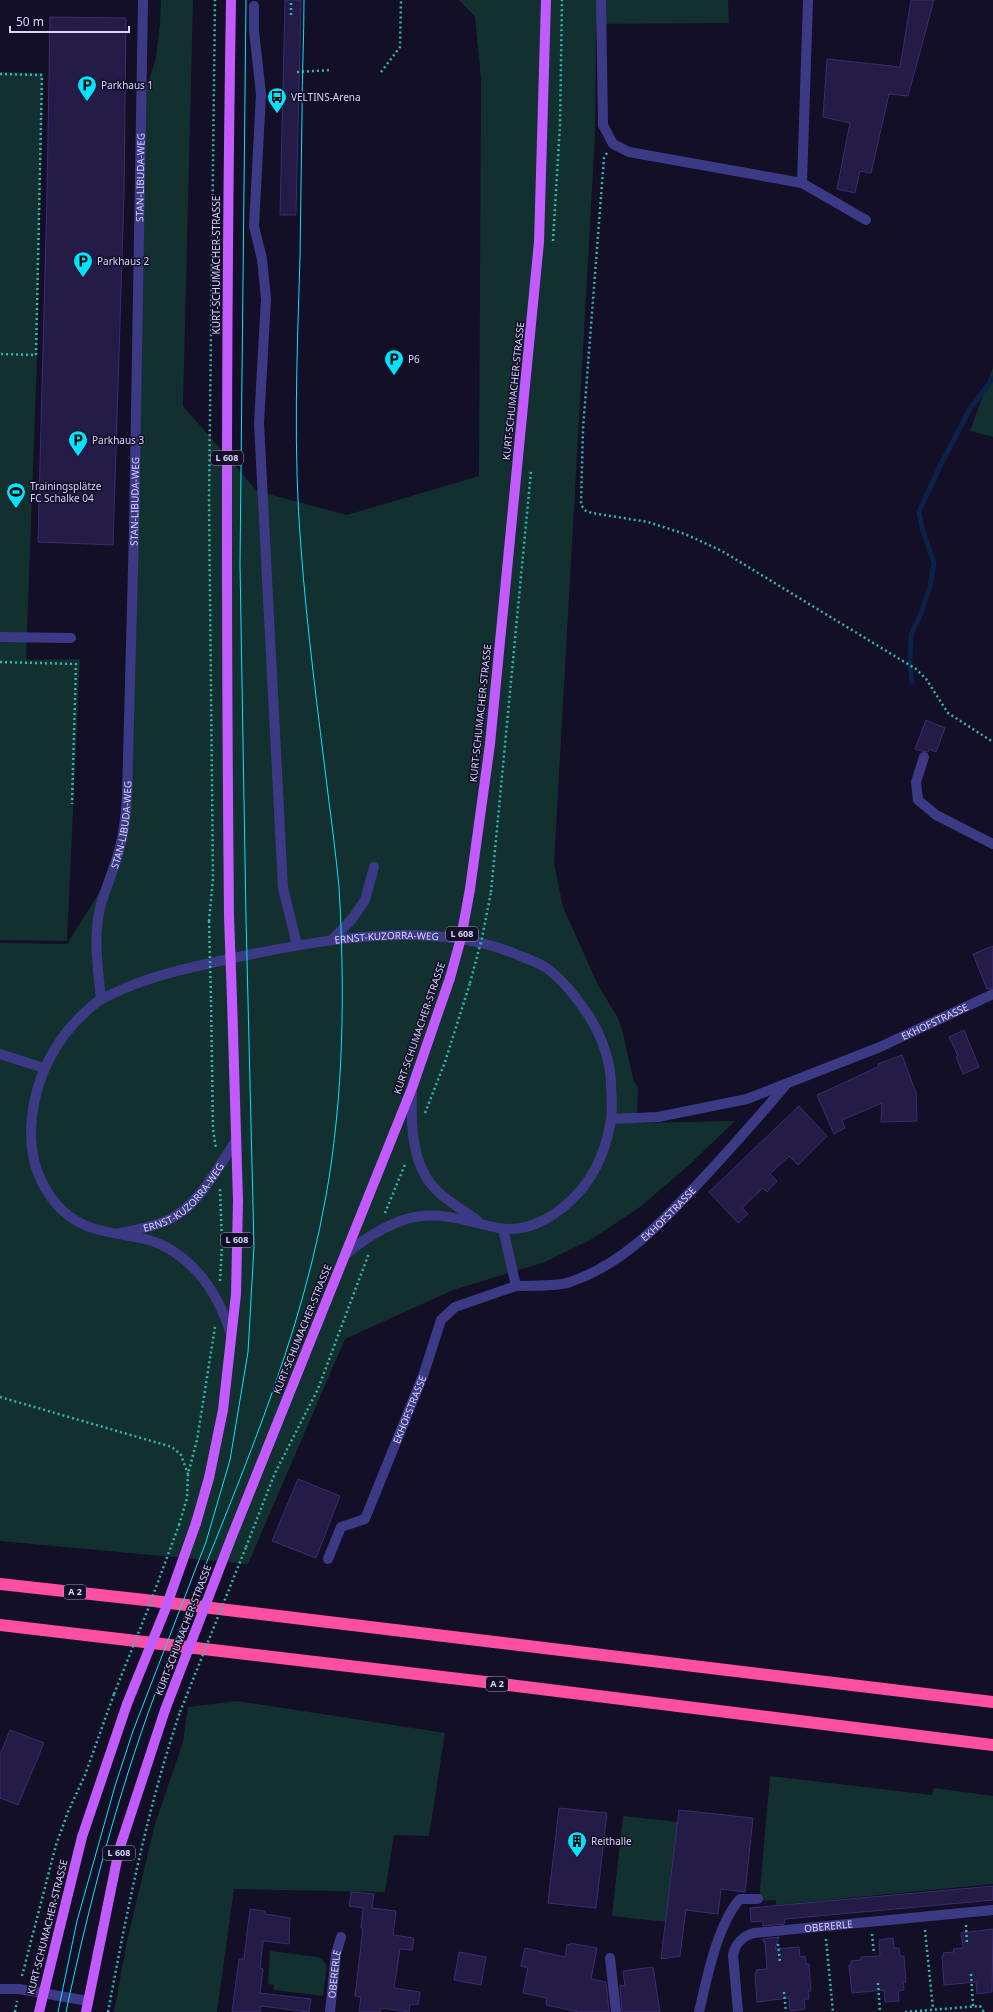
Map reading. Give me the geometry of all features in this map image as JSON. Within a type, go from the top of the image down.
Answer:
[{"type":"highway","name":"A 2","points":[[2,1584],[993,1702]]},
{"type":"highway","name":"A 2","points":[[0,1625],[485,1682],[993,1745]]},
{"type":"main road","name":"KURT-SCHUMACHER-STRASSE","points":[[39,2012],[42,1994],[82,1837],[127,1704],[165,1610],[196,1523],[209,1478],[224,1410],[232,1339],[236,1294],[238,1201],[229,916],[226,605],[228,210],[232,0]]},
{"type":"main road","name":"KURT-SCHUMACHER-STRASSE","points":[[86,2012],[119,1850],[165,1710],[232,1536],[412,1088],[450,978],[461,938],[470,889],[490,744],[539,242],[546,0]]},
{"type":"street","name":"STAN-LIBUDA-WEG","points":[[101,999],[96,959],[97,931],[100,908],[121,845],[125,825],[127,796],[143,0]]},
{"type":"street","points":[[601,0],[603,125],[613,144],[629,152],[802,183],[866,220]]},
{"type":"street","points":[[802,183],[808,0]]},
{"type":"street","points":[[254,6],[254,32],[261,94],[254,226],[262,259],[266,299],[259,423],[283,888],[297,945]]},
{"type":"street","points":[[0,636],[71,638]]},
{"type":"street","points":[[924,757],[916,782],[918,800],[936,815],[993,844]]},
{"type":"street","points":[[333,939],[352,919],[365,900],[374,868]]},
{"type":"street","name":"ERNST-KUZORRA-WEG","points":[[232,1339],[227,1320],[204,1277],[184,1259],[161,1244],[86,1226],[60,1208],[46,1190],[36,1166],[31,1136],[33,1105],[44,1068],[65,1034],[83,1014],[101,999],[139,982],[185,968],[333,939],[401,936],[464,939],[504,949],[544,966],[570,989],[588,1015],[604,1044],[611,1076],[611,1119],[601,1158],[583,1188],[559,1213],[530,1226],[503,1229],[450,1216],[418,1216],[377,1233],[360,1242],[344,1255]]},
{"type":"street","name":"EKHOFSTRASSE","points":[[611,1119],[658,1117],[747,1099],[786,1085],[880,1046],[993,994]]},
{"type":"street","points":[[0,1054],[44,1068]]},
{"type":"street","name":"EKHOFSTRASSE","points":[[328,1559],[341,1527],[365,1518],[424,1373],[441,1320],[455,1307],[516,1286],[569,1283],[598,1271],[629,1251],[663,1220],[715,1166],[786,1085]]},
{"type":"street","name":"ERNST-KUZORRA-WEG","points":[[412,1088],[411,1114],[417,1154],[426,1178],[442,1195],[481,1224]]},
{"type":"street","name":"ERNST-KUZORRA-WEG","points":[[116,1233],[148,1227],[169,1220],[192,1203],[236,1141]]},
{"type":"street","points":[[503,1229],[516,1286]]},
{"type":"street","points":[[700,2012],[709,1968],[730,1910],[740,1899],[758,1899]]},
{"type":"street","name":"OBERERLE","points":[[738,2012],[733,1955],[734,1948],[745,1936],[777,1931],[993,1910]]},
{"type":"street","name":"OBERERLE","points":[[330,2012],[336,1954],[341,1937]]},
{"type":"street","points":[[610,1958],[616,2012]]},
{"type":"street","points":[[0,1989],[19,1990],[88,2001]]},
{"type":"path","points":[[215,0],[208,500],[213,879],[209,921],[210,1000],[213,1129],[220,1182],[222,1245],[218,1302]]},
{"type":"path","points":[[291,0],[291,15]]},
{"type":"path","points":[[380,72],[400,47],[401,0]]},
{"type":"path","points":[[297,72],[331,70]]},
{"type":"path","points":[[0,74],[42,75],[36,356],[0,354]]},
{"type":"path","points":[[613,144],[604,158],[583,429],[581,505],[586,511],[592,513],[648,522],[685,534],[722,552],[779,585],[916,670],[926,680],[948,713],[993,742]]},
{"type":"path","points":[[0,662],[76,664],[72,804]]},
{"type":"path","points":[[470,983],[482,938],[491,892]]},
{"type":"path","points":[[108,2012],[128,1901],[152,1806],[180,1712],[274,1473],[318,1389],[377,1233]]},
{"type":"path","points":[[14,2012],[56,1845],[68,1812],[85,1775],[114,1694],[148,1609],[179,1525],[187,1498],[188,1474],[196,1440],[215,1324]]},
{"type":"path","points":[[0,1397],[172,1447],[181,1455],[188,1474]]},
{"type":"path","points":[[965,1913],[967,1945]]},
{"type":"path","points":[[924,1916],[933,2009]]},
{"type":"path","points":[[870,1922],[874,1954]]},
{"type":"path","points":[[825,1926],[833,2012]]},
{"type":"path","points":[[777,1931],[780,1962]]},
{"type":"path","points":[[971,1974],[973,2006]]},
{"type":"path","points":[[878,1983],[880,2012]]},
{"type":"path","points":[[784,1992],[786,2012]]},
{"type":"path","points":[[905,2012],[973,2006],[980,2006],[984,2012]]},
{"type":"green space","points":[[161,0],[193,0],[183,406],[257,491],[347,515],[479,476],[481,79],[475,17],[459,0],[728,0],[729,23],[596,24],[595,136],[554,863],[563,907],[598,985],[618,1018],[623,1033],[633,1079],[638,1088],[637,1123],[735,1121],[688,1166],[640,1207],[592,1239],[545,1262],[453,1290],[345,1339],[248,1564],[0,1541],[0,943],[67,944],[107,880],[126,827],[144,96],[156,58]]},
{"type":"green space","name":"Trainingsplätze FC Schalke 04","points":[[0,72],[43,73],[37,358],[26,660],[80,659],[67,941],[0,940]]},
{"type":"green space","points":[[993,367],[993,437],[970,431]]},
{"type":"green space","points":[[237,1701],[445,1733],[429,1836],[394,1835],[385,1892],[234,1889],[217,2012],[114,2012],[127,1941],[155,1824],[183,1742],[188,1707]]},
{"type":"green space","points":[[770,1776],[932,1795],[934,1788],[993,1796],[993,1884],[776,1905],[776,1900],[759,1901]]},
{"type":"green space","points":[[623,1816],[678,1822],[666,1922],[612,1916]]},
{"type":"green space","points":[[270,1951],[318,1957],[323,1960],[327,1966],[323,1996],[274,1990],[274,1985],[268,1984]]},
{"type":"building","points":[[285,0],[301,0],[296,215],[280,215]]},
{"type":"building","points":[[911,0],[934,0],[908,96],[889,94],[871,173],[860,171],[855,193],[837,189],[850,123],[823,117],[827,59],[900,67]]},
{"type":"building","points":[[50,17],[126,18],[124,195],[113,545],[38,542]]},
{"type":"building","points":[[926,720],[945,728],[936,752],[929,749],[928,752],[915,749]]},
{"type":"building","points":[[993,946],[993,988],[987,989],[973,954]]},
{"type":"building","points":[[964,1030],[979,1067],[963,1074],[956,1057],[958,1056],[949,1037]]},
{"type":"building","points":[[902,1055],[916,1093],[917,1121],[881,1122],[882,1103],[842,1120],[845,1128],[834,1134],[817,1095],[879,1066],[878,1064]]},
{"type":"building","points":[[799,1106],[827,1136],[798,1165],[789,1156],[770,1174],[777,1181],[767,1192],[763,1188],[742,1208],[748,1214],[738,1223],[709,1192]]},
{"type":"building","points":[[298,1479],[340,1496],[316,1558],[272,1541]]},
{"type":"building","points":[[10,1730],[44,1743],[18,1805],[0,1798],[0,1755]]},
{"type":"building","name":"Reithalle","points":[[559,1808],[607,1813],[596,1908],[548,1903]]},
{"type":"building","points":[[679,1810],[753,1818],[745,1892],[721,1889],[718,1914],[686,1910],[680,1956],[661,1959]]},
{"type":"building","points":[[993,1886],[993,1900],[785,1919],[784,1924],[763,1926],[763,1921],[751,1922],[750,1908]]},
{"type":"building","points":[[351,1892],[374,1894],[372,1908],[396,1911],[393,1935],[414,1938],[412,1950],[400,1949],[394,1988],[420,1992],[418,2005],[410,2004],[409,2012],[381,2008],[380,2012],[359,2012],[361,1997],[355,1996],[363,1928],[361,1928],[363,1908],[349,1906]]},
{"type":"building","points":[[250,1909],[265,1911],[265,1914],[290,1918],[289,1944],[263,1941],[260,1968],[263,1969],[260,1993],[311,1999],[309,2012],[261,2006],[260,2012],[232,2012],[239,1959],[244,1959]]},
{"type":"building","points":[[993,1929],[992,1992],[977,1994],[976,1982],[944,1985],[943,1953],[954,1952],[953,1949],[963,1948],[961,1933]]},
{"type":"building","points":[[779,1937],[775,1949],[799,1947],[800,1957],[805,1956],[806,1964],[809,1964],[811,1991],[808,1991],[809,1999],[804,1999],[805,2009],[790,2011],[789,1998],[757,2002],[755,1973],[757,1973],[756,1970],[767,1969],[765,1943],[763,1939]]},
{"type":"building","points":[[893,1938],[894,1948],[899,1948],[900,1956],[904,1956],[906,1982],[903,1982],[904,1990],[898,1991],[899,2001],[885,2002],[884,1990],[852,1993],[849,1965],[851,1964],[851,1961],[861,1960],[861,1957],[880,1956],[879,1940]]},
{"type":"building","points":[[570,1943],[597,1948],[591,1979],[606,1982],[609,2012],[579,2012],[546,2005],[547,1998],[523,1993],[528,1968],[521,1966],[525,1948],[565,1957],[567,1944],[570,1945]]},
{"type":"building","points":[[459,1952],[486,1957],[481,1985],[454,1980]]},
{"type":"building","points":[[653,1967],[660,2012],[622,2012],[620,1985],[625,1986],[623,1971]]},
{"type":"waterway","points":[[912,682],[910,663],[911,635],[921,613],[930,587],[934,563],[922,528],[919,512],[941,464],[970,409],[993,378]]},
{"type":"tram line","points":[[58,2012],[77,1921],[115,1786],[133,1731],[206,1542],[230,1460],[248,1352],[254,1247],[246,918],[240,564],[246,0]]},
{"type":"tram line","points":[[66,2012],[94,1891],[128,1772],[155,1694],[252,1448],[295,1324],[312,1261],[326,1196],[332,1158],[340,1081],[342,1042],[341,926],[334,840],[306,610],[301,548],[296,439],[304,0]]},
{"type":"place","name":"Parkhaus 1","points":[[87,102]]},
{"type":"place","name":"VELTINS-Arena","points":[[277,114]]},
{"type":"place","name":"Parkhaus 2","points":[[83,278]]},
{"type":"place","name":"P6","points":[[394,376]]},
{"type":"place","name":"Parkhaus 3","points":[[78,457]]},
{"type":"place","name":"Trainingsplätze FC Schalke 04","points":[[16,509]]},
{"type":"place","name":"Reithalle","points":[[577,1858]]}]
